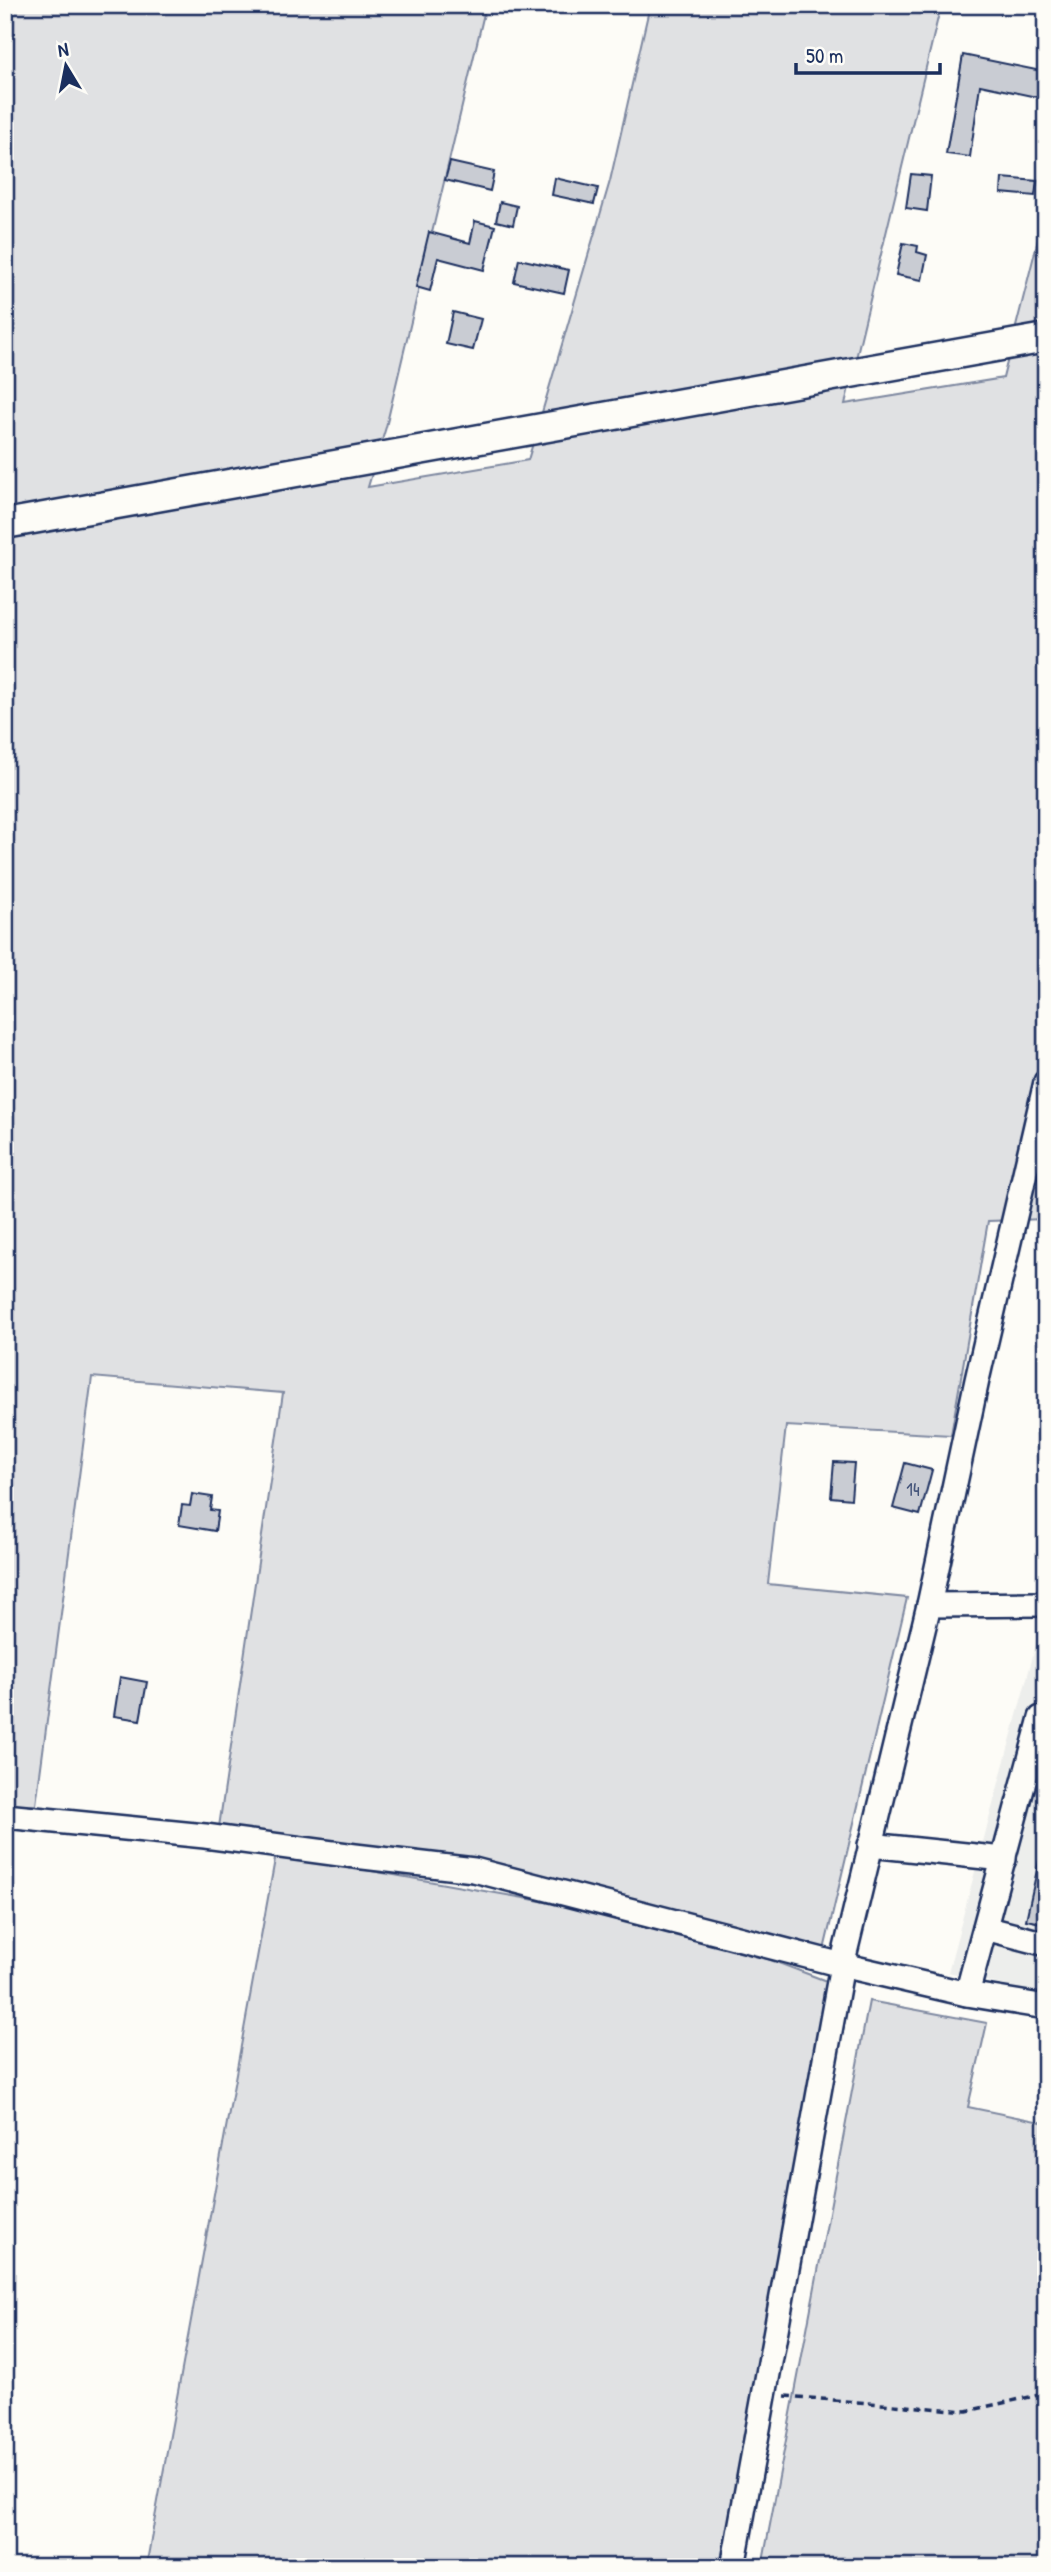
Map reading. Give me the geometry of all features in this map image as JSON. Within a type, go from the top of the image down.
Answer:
[{"type":"main road","points":[[5,524],[1046,338]]},
{"type":"street","points":[[733,2567],[842,1965],[929,1605],[977,1380],[1046,1082]]},
{"type":"street","points":[[929,1605],[1046,1604]]},
{"type":"street","points":[[967,1994],[1041,1718]]},
{"type":"street","points":[[5,1816],[205,1836],[474,1870],[842,1965],[967,1994],[1046,2007]]},
{"type":"street","points":[[870,1846],[1004,1859]]},
{"type":"street","points":[[985,1928],[1046,1944]]},
{"type":"path","points":[[5,11],[7,5]]},
{"type":"path","points":[[766,2394],[967,2412],[1042,2394]]},
{"type":"shaded area","points":[[8,5],[486,5],[386,427],[368,487],[528,460],[610,181],[650,5],[941,5],[845,404],[1003,378],[1046,208],[1046,1219],[988,1221],[951,1435],[786,1426],[768,1584],[907,1598],[824,1950],[219,1827],[283,1393],[92,1377],[36,1805],[5,1806],[5,17]]},
{"type":"shaded area","points":[[1046,1611],[1046,1996],[948,1972]]},
{"type":"shaded area","points":[[276,1854],[602,1912],[768,1959],[829,1982],[723,2567],[146,2567]]},
{"type":"shaded area","points":[[869,2001],[987,2023],[968,2107],[1046,2123],[1046,2567],[762,2567]]},
{"type":"building","points":[[963,55],[1046,72],[1046,99],[980,85],[970,157],[946,154]]},
{"type":"building","points":[[450,162],[494,172],[490,191],[445,180]]},
{"type":"building","points":[[911,174],[931,176],[927,211],[906,208]]},
{"type":"building","points":[[555,178],[598,188],[594,204],[552,195]]},
{"type":"building","points":[[1002,178],[1037,181],[1035,196],[1001,193]]},
{"type":"building","points":[[500,202],[517,206],[513,225],[496,221]]},
{"type":"building","points":[[475,221],[495,226],[484,270],[438,258],[430,291],[416,287],[429,232],[470,243]]},
{"type":"building","points":[[903,243],[918,246],[917,252],[927,255],[922,280],[896,275]]},
{"type":"building","points":[[519,259],[569,270],[564,293],[514,282]]},
{"type":"building","points":[[453,312],[481,319],[473,350],[446,344]]},
{"type":"building","points":[[834,1462],[854,1463],[851,1499],[831,1497]]},
{"type":"building","points":[[905,1463],[932,1470],[920,1515],[893,1508]]},
{"type":"building","points":[[192,1494],[212,1497],[210,1510],[218,1511],[215,1531],[179,1525],[182,1505],[190,1506]]},
{"type":"building","points":[[120,1677],[147,1682],[140,1720],[114,1716]]},
{"type":"building","points":[[1039,1861],[1046,1861],[1046,1924],[1026,1920]]}]
